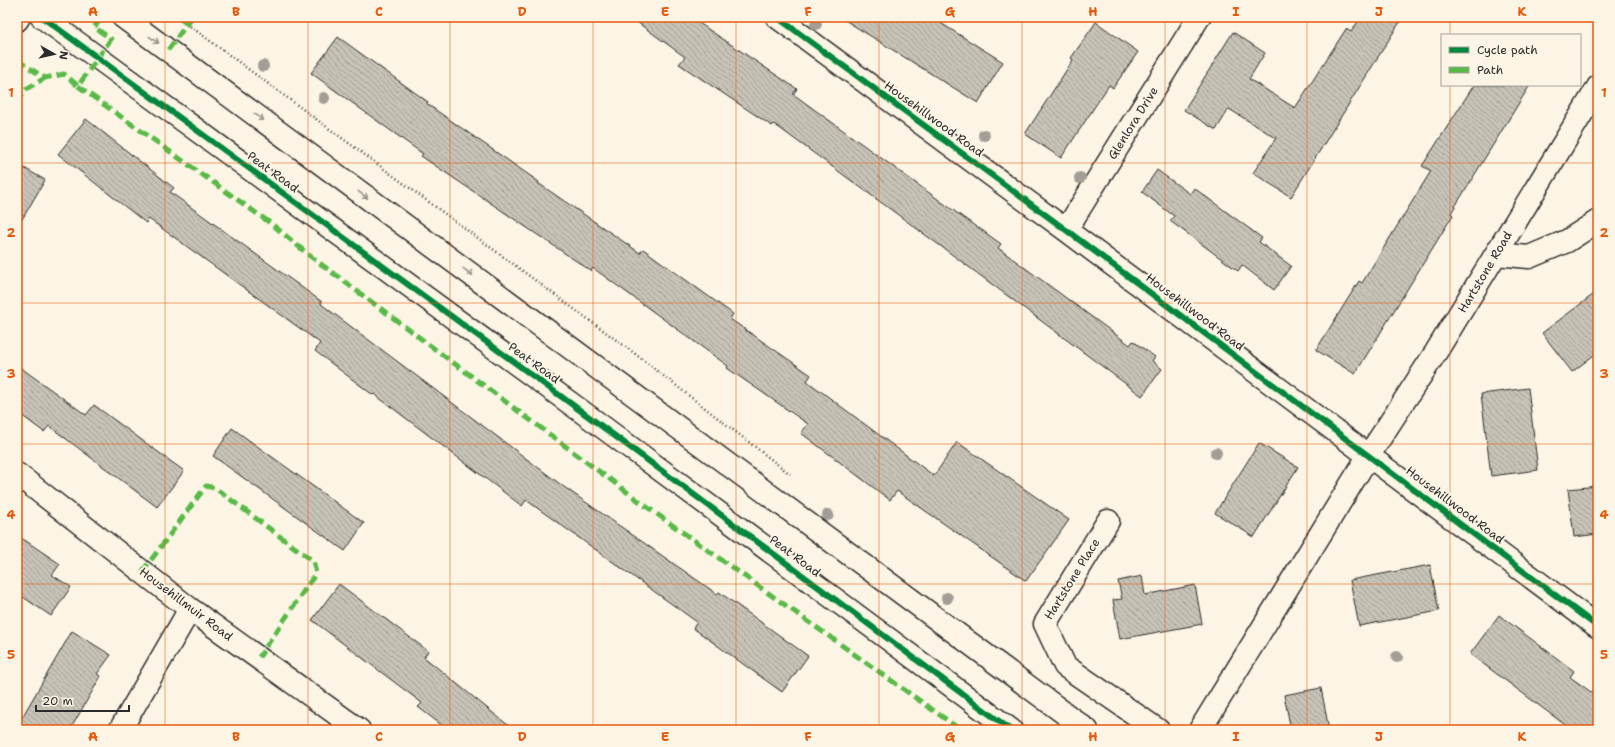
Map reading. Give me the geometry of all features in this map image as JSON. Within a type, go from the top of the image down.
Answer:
[{"type":"street","name":"Peat Road","points":[[42,17],[602,426],[1011,730]]},
{"type":"street","points":[[123,17],[1087,730]]},
{"type":"street","name":"Househillwood Road","points":[[777,17],[800,24],[1066,230],[1598,627]]},
{"type":"street","name":"Glenlora Drive","points":[[1066,230],[1199,17]]},
{"type":"street","name":"Hartstone Road","points":[[1200,730],[1369,455],[1436,352],[1598,87]]},
{"type":"street","points":[[1496,254],[1528,257],[1567,241],[1598,221]]},
{"type":"street","name":"Househillmuir Road","points":[[17,474],[190,608],[359,730]]},
{"type":"street","name":"Hartstone Place","points":[[1108,521],[1045,624],[1066,666],[1158,730]]},
{"type":"street","points":[[120,730],[190,608]]},
{"type":"path","points":[[187,24],[634,353],[792,475]]},
{"type":"building","points":[[630,17],[690,17],[797,89],[793,94],[1001,244],[998,248],[1130,345],[1133,341],[1155,357],[1152,361],[1162,369],[1142,396],[774,124],[772,126],[679,64],[685,57]]},
{"type":"building","points":[[840,17],[931,17],[1003,62],[978,103]]},
{"type":"building","points":[[1361,17],[1403,17],[1291,197],[1253,173],[1276,138],[1229,109],[1216,130],[1184,110],[1233,32],[1265,53],[1249,79],[1295,108],[1346,29],[1351,32]]},
{"type":"building","points":[[1096,22],[1138,52],[1113,88],[1109,85],[1061,158],[1025,134],[1073,60],[1071,58]]},
{"type":"building","points":[[338,37],[428,102],[427,104],[539,182],[538,183],[640,253],[643,249],[733,314],[730,319],[811,375],[807,381],[934,476],[957,442],[1069,520],[1026,581],[897,491],[890,500],[801,433],[808,424],[727,368],[728,366],[593,268],[591,271],[421,156],[423,154],[311,73]]},
{"type":"building","points":[[1473,86],[1529,86],[1451,213],[1453,215],[1355,374],[1316,350],[1359,281],[1362,283],[1431,171],[1422,166]]},
{"type":"building","points":[[86,119],[174,188],[170,192],[322,302],[321,304],[564,487],[717,594],[719,592],[808,656],[782,692],[693,628],[697,622],[526,500],[522,506],[315,351],[320,343],[149,219],[146,223],[58,154]]},
{"type":"building","points":[[17,164],[45,180],[17,228]]},
{"type":"building","points":[[1157,170],[1190,194],[1194,188],[1262,238],[1259,242],[1291,266],[1274,290],[1242,265],[1238,271],[1170,221],[1174,216],[1142,192]]},
{"type":"building","points":[[1598,291],[1598,352],[1572,372],[1542,333]]},
{"type":"building","points":[[17,365],[86,415],[94,405],[184,471],[157,507],[49,426],[44,432],[17,412]]},
{"type":"building","points":[[1528,388],[1538,470],[1491,476],[1481,394]]},
{"type":"building","points":[[232,428],[364,523],[345,551],[213,456]]},
{"type":"building","points":[[1259,443],[1298,467],[1254,537],[1215,513]]},
{"type":"building","points":[[1598,486],[1598,534],[1574,537],[1568,489]]},
{"type":"building","points":[[17,535],[60,564],[52,575],[71,587],[51,616],[17,593]]},
{"type":"building","points":[[1430,565],[1439,611],[1359,626],[1350,580]]},
{"type":"building","points":[[1142,576],[1145,595],[1195,585],[1202,624],[1120,639],[1113,600],[1122,599],[1118,581]]},
{"type":"building","points":[[339,584],[428,651],[424,657],[514,730],[448,730],[418,707],[422,703],[312,620]]},
{"type":"building","points":[[1499,615],[1574,671],[1570,677],[1598,697],[1598,730],[1572,730],[1470,654]]},
{"type":"building","points":[[72,631],[111,655],[97,674],[101,676],[70,730],[17,730],[17,726]]},
{"type":"building","points":[[1321,688],[1329,730],[1291,730],[1284,695]]},
{"type":"marked path","points":[[17,60],[45,78],[64,74],[78,86],[111,39],[94,27],[103,17]]},
{"type":"marked path","points":[[178,17],[187,24]]},
{"type":"marked path","points":[[168,50],[192,17]]},
{"type":"marked path","points":[[17,102],[26,89],[45,78]]},
{"type":"marked path","points":[[78,86],[273,225],[310,256],[647,507],[961,730]]},
{"type":"marked path","points":[[142,572],[206,486],[215,488],[313,561],[316,573],[259,657]]},
{"type":"cycle path","points":[[42,17],[596,422],[1011,730]]},
{"type":"cycle path","points":[[777,17],[1066,230],[1598,627]]}]
